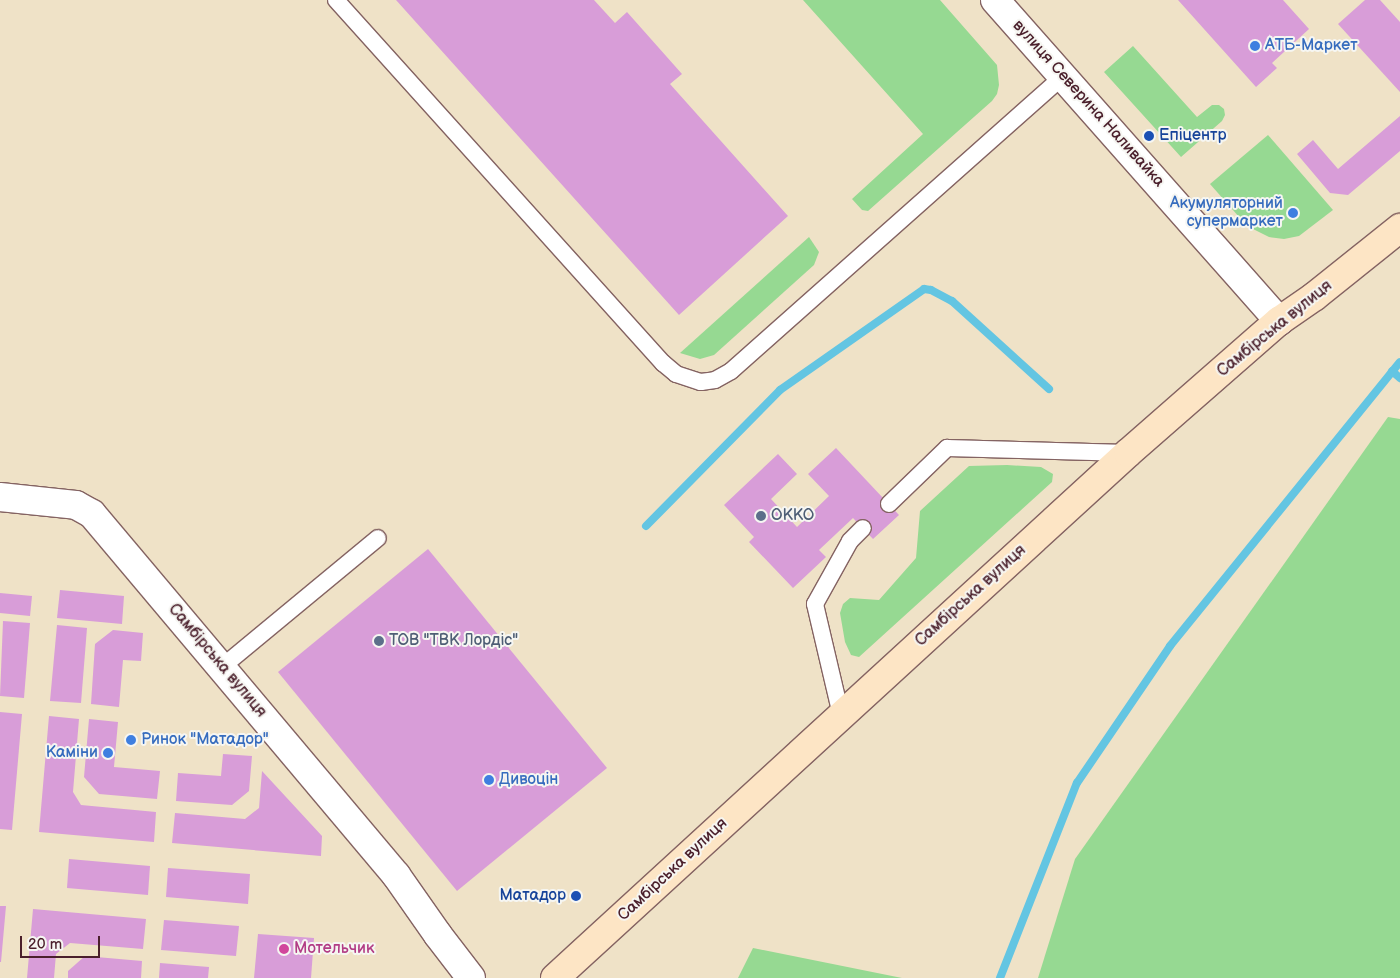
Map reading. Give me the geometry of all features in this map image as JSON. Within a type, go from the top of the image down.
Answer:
[{"type":"main road","name":"Самбірська вулиця","points":[[555,978],[1128,453],[1279,321],[1315,296],[1400,228]]},
{"type":"street","name":"вулиця Северина Наливайка","points":[[995,0],[1279,321]]},
{"type":"street","name":"Самбірська вулиця","points":[[0,497],[76,505],[92,514],[396,875],[461,974]]},
{"type":"lane","points":[[336,0],[662,363],[676,374],[701,382],[715,380],[731,371],[1063,76]]},
{"type":"lane","points":[[888,504],[947,448],[1128,453]]},
{"type":"lane","points":[[841,715],[814,604],[850,541],[863,528]]},
{"type":"lane","points":[[222,667],[378,538]]},
{"type":"green space","points":[[803,0],[940,0],[997,65],[999,85],[997,94],[992,101],[868,211],[862,210],[852,199],[923,134]]},
{"type":"green space","points":[[1133,46],[1197,117],[1212,105],[1219,105],[1224,109],[1225,115],[1222,121],[1181,157],[1104,72]]},
{"type":"green space","points":[[1268,135],[1333,210],[1299,236],[1284,239],[1269,237],[1247,226],[1210,184]]},
{"type":"green space","points":[[809,237],[819,252],[814,265],[714,355],[700,359],[680,353]]},
{"type":"green space","points":[[1388,417],[1400,419],[1400,978],[1038,978],[1075,859]]},
{"type":"green space","points":[[1007,465],[1041,467],[1053,474],[1052,482],[859,657],[851,655],[845,642],[840,613],[843,604],[850,598],[879,600],[916,558],[920,511],[969,466]]},
{"type":"green space","points":[[753,948],[902,978],[738,978]]},
{"type":"building","points":[[396,0],[594,0],[615,23],[627,12],[682,74],[670,84],[788,216],[679,315]]},
{"type":"building","name":"АТБ-Маркет","points":[[1178,0],[1283,0],[1309,29],[1272,63],[1277,68],[1256,87]]},
{"type":"building","points":[[1365,0],[1380,0],[1400,22],[1400,92],[1338,24]]},
{"type":"building","points":[[1400,116],[1400,151],[1348,195],[1330,193],[1297,154],[1313,140],[1338,169]]},
{"type":"building","points":[[836,448],[899,515],[873,539],[853,518],[819,550],[826,557],[793,588],[749,542],[754,537],[724,505],[778,454],[797,474],[771,499],[797,527],[829,496],[808,474]]},
{"type":"building","points":[[428,549],[607,768],[457,891],[278,672]]},
{"type":"building","points":[[60,590],[124,596],[122,624],[57,618]]},
{"type":"building","points":[[0,593],[32,596],[30,616],[0,613]]},
{"type":"building","points":[[3,621],[30,623],[24,698],[0,696]]},
{"type":"building","points":[[57,625],[87,628],[81,703],[50,701]]},
{"type":"building","points":[[113,630],[143,633],[141,661],[123,660],[119,707],[91,704],[95,644]]},
{"type":"building","points":[[0,712],[22,714],[12,830],[0,829]]},
{"type":"building","points":[[49,716],[79,719],[73,792],[81,805],[156,812],[154,842],[39,832]]},
{"type":"building","points":[[89,719],[118,722],[114,767],[160,771],[157,799],[99,794],[84,777]]},
{"type":"building","points":[[223,754],[252,756],[249,791],[232,805],[176,801],[178,773],[221,776]]},
{"type":"building","points":[[262,771],[322,836],[321,856],[172,843],[175,813],[245,819],[259,808]]},
{"type":"building","points":[[69,859],[150,866],[148,895],[67,888]]},
{"type":"building","points":[[168,868],[250,874],[248,904],[166,897]]},
{"type":"building","points":[[0,906],[6,906],[1,962],[0,962]]},
{"type":"building","points":[[33,909],[146,919],[143,949],[70,943],[56,954],[54,978],[27,978]]},
{"type":"building","points":[[164,920],[239,926],[236,956],[161,950]]},
{"type":"building","points":[[258,934],[314,938],[311,978],[254,978]]},
{"type":"building","points":[[85,956],[142,961],[141,978],[68,978],[68,971]]},
{"type":"building","points":[[160,963],[209,967],[208,978],[159,978]]},
{"type":"waterway","points":[[646,526],[780,390],[924,289],[931,290],[952,301],[1049,389]]},
{"type":"waterway","points":[[1000,978],[1077,783],[1170,646],[1400,362]]},
{"type":"waterway","points":[[1392,371],[1400,378]]},
{"type":"place","name":"АТБ-Маркет","points":[[1255,46]]},
{"type":"place","name":"Епіцентр","points":[[1149,136]]},
{"type":"place","name":"Акумуляторний супермаркет","points":[[1293,213]]},
{"type":"place","name":"ОККО","points":[[761,516]]},
{"type":"place","name":"ТОВ \"ТВК Лордіс\"","points":[[379,641]]},
{"type":"place","name":"Ринок \"Матадор\"","points":[[131,740]]},
{"type":"place","name":"Каміни","points":[[108,753]]},
{"type":"place","name":"Дивоцін","points":[[489,780]]},
{"type":"place","name":"Матадор","points":[[576,896]]},
{"type":"place","name":"Мотельчик","points":[[284,949]]}]
